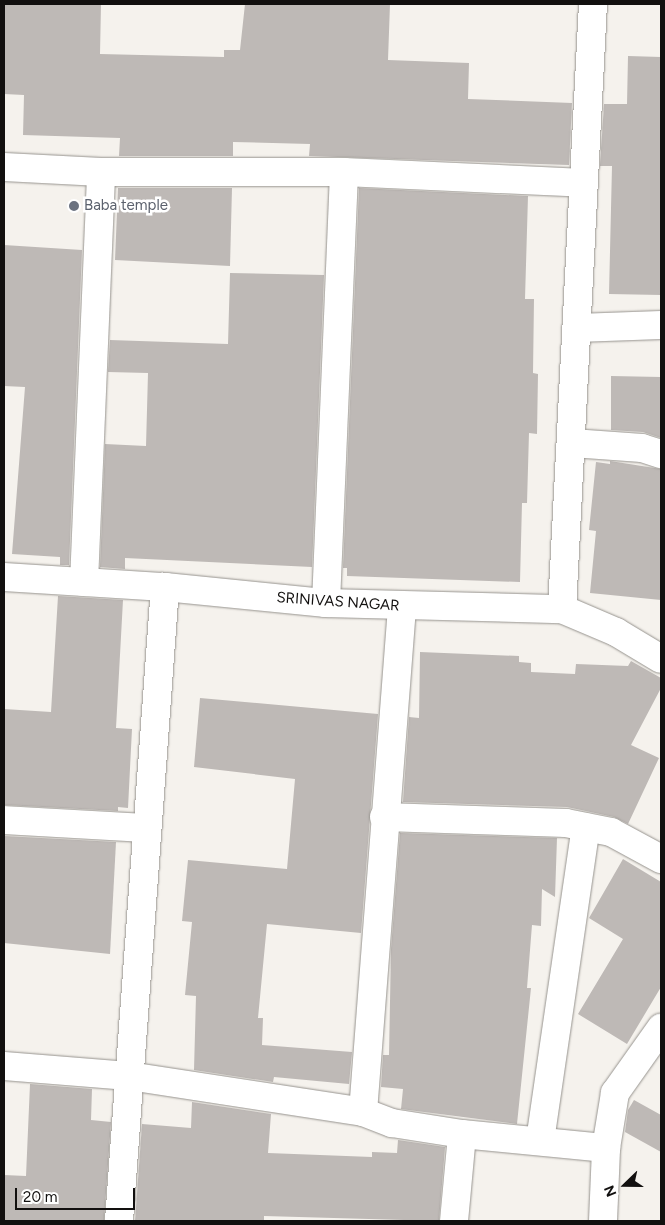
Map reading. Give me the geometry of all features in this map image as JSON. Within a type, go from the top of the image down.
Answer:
[{"type":"street","points":[[562,609],[593,4]]},
{"type":"street","points":[[4,167],[101,172],[344,172],[584,183]]},
{"type":"street","points":[[84,582],[101,172]]},
{"type":"street","points":[[326,603],[344,172]]},
{"type":"street","points":[[577,328],[661,325]]},
{"type":"street","points":[[572,443],[642,448],[661,454]]},
{"type":"street","name":"SRINIVAS NAGAR","points":[[4,577],[165,587],[326,603],[402,607],[562,609],[616,632],[661,659]]},
{"type":"street","points":[[119,1221],[145,828],[165,587]]},
{"type":"street","points":[[363,1112],[384,817],[402,607]]},
{"type":"street","points":[[384,817],[566,823],[611,832],[661,859]]},
{"type":"street","points":[[4,820],[145,828]]},
{"type":"street","points":[[540,1141],[586,827]]},
{"type":"street","points":[[603,1221],[606,1148],[615,1093],[661,1028]]},
{"type":"street","points":[[4,1066],[129,1076],[363,1112],[392,1123],[462,1134],[606,1148]]},
{"type":"street","points":[[454,1221],[462,1134]]},
{"type":"building","points":[[4,4],[101,4],[100,54],[224,57],[224,50],[240,50],[245,4],[390,4],[388,60],[469,63],[468,99],[572,103],[569,165],[309,156],[310,144],[233,142],[233,156],[119,156],[120,138],[23,135],[24,95],[4,94]]},
{"type":"building","points":[[628,56],[661,57],[661,295],[609,294],[612,166],[600,166],[604,104],[627,104]]},
{"type":"building","points":[[118,188],[232,188],[230,266],[115,260]]},
{"type":"building","points":[[359,188],[528,196],[525,299],[534,299],[533,373],[538,374],[537,434],[529,433],[527,503],[522,503],[520,582],[347,576],[347,568],[343,568]]},
{"type":"building","points":[[4,245],[82,250],[69,565],[60,565],[60,557],[12,554],[25,387],[4,386]]},
{"type":"building","points":[[230,273],[324,275],[312,567],[125,558],[125,569],[100,567],[105,444],[146,446],[148,373],[108,372],[110,340],[228,344]]},
{"type":"building","points":[[611,376],[661,377],[661,438],[643,432],[611,430]]},
{"type":"building","points":[[610,461],[661,469],[661,600],[590,593],[596,531],[589,530],[596,462],[610,464]]},
{"type":"building","points":[[58,596],[123,600],[116,728],[132,729],[128,808],[118,807],[118,811],[4,805],[4,709],[51,712]]},
{"type":"building","points":[[420,652],[519,656],[519,662],[531,663],[531,672],[575,674],[576,664],[628,666],[631,661],[661,678],[661,688],[631,745],[659,758],[628,824],[614,817],[567,807],[403,802],[409,717],[419,718]]},
{"type":"building","points":[[200,698],[378,714],[361,933],[267,924],[258,1018],[263,1018],[262,1045],[352,1052],[349,1084],[274,1077],[273,1082],[194,1070],[196,996],[185,995],[192,922],[182,921],[188,860],[287,869],[295,779],[194,767]]},
{"type":"building","points":[[400,833],[557,838],[555,897],[542,889],[541,926],[532,925],[527,988],[531,988],[517,1124],[401,1109],[403,1089],[381,1087],[383,1055],[389,1055],[391,949]]},
{"type":"building","points":[[4,836],[116,842],[110,954],[4,943]]},
{"type":"building","points":[[623,859],[661,882],[661,987],[627,1044],[578,1014],[623,939],[589,918]]},
{"type":"building","points":[[30,1084],[92,1089],[91,1120],[111,1122],[104,1221],[4,1221],[4,1175],[26,1176]]},
{"type":"building","points":[[634,1100],[661,1115],[661,1152],[625,1132],[628,1110]]},
{"type":"building","points":[[192,1102],[271,1114],[268,1153],[372,1157],[372,1152],[397,1153],[398,1140],[445,1147],[439,1221],[264,1216],[264,1221],[135,1221],[142,1124],[191,1128]]},
{"type":"place","name":"Baba temple","points":[[74,206]]}]
